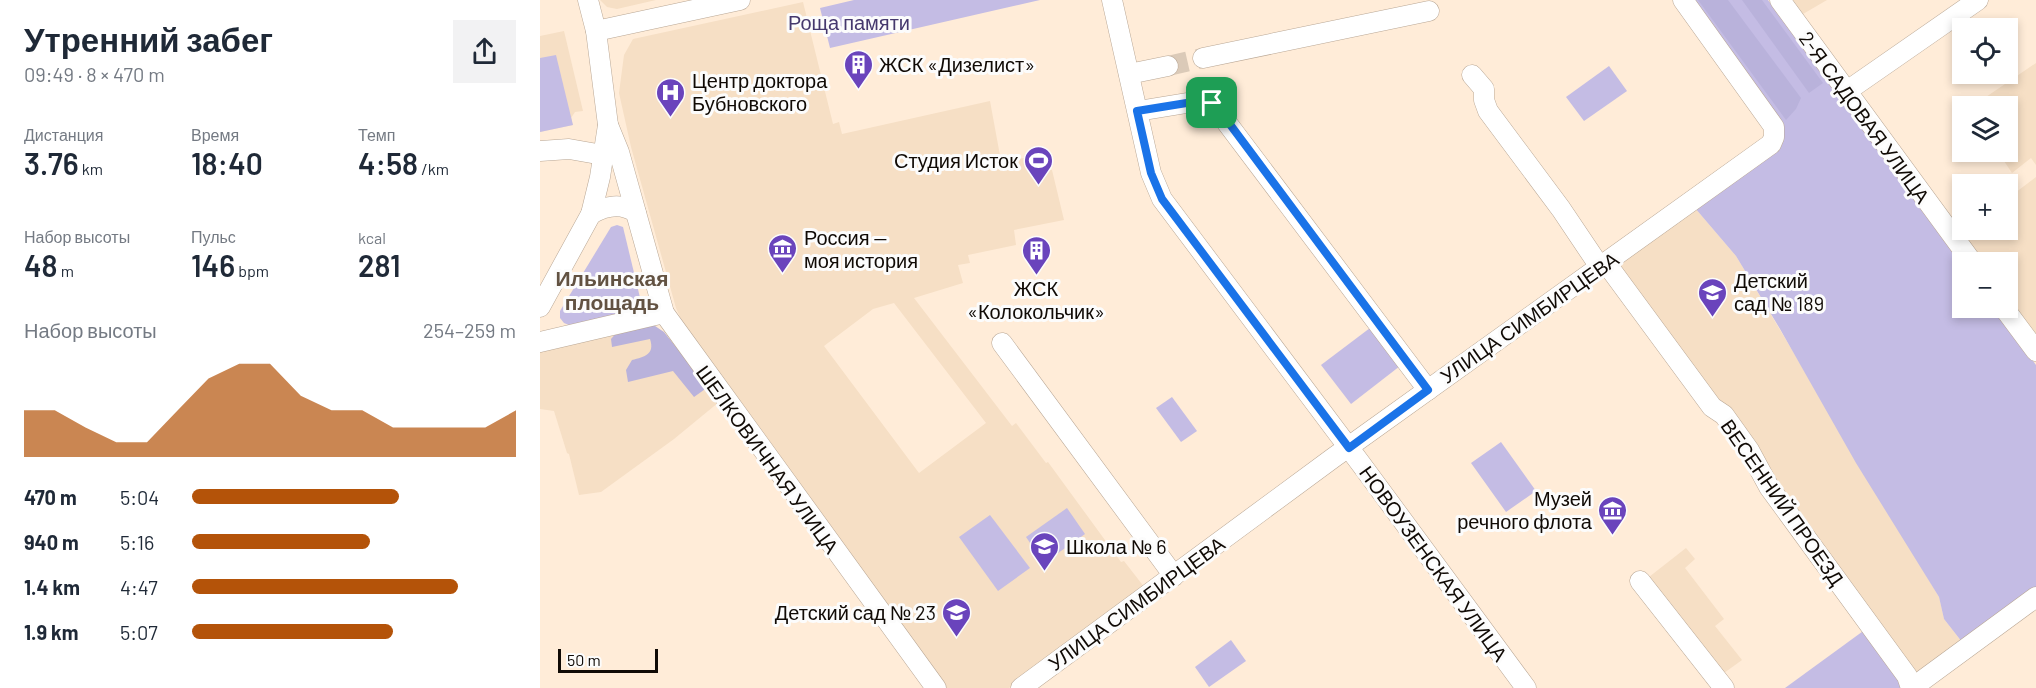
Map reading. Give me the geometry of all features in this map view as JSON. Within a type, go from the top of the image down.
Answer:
[{"type":"street","name":"ШЕЛКОВИЧНАЯ УЛИЦА","points":[[588,0],[596,31],[608,125],[619,152],[664,313],[936,688]]},
{"type":"street","points":[[596,31],[740,0]]},
{"type":"street","name":"НОВОУЗЕНСКАЯ УЛИЦА","points":[[1112,0],[1151,173],[1162,199],[1526,688]]},
{"type":"street","name":"УЛИЦА СИМБИРЦЕВА","points":[[1021,688],[1428,390],[1770,144],[1774,137],[1774,127],[1683,0]]},
{"type":"street","name":"2-Я САДОВАЯ УЛИЦА","points":[[1780,0],[1965,252]]},
{"type":"street","points":[[1846,91],[1978,0]]},
{"type":"street","points":[[1203,58],[1429,11]]},
{"type":"street","points":[[1129,74],[1168,66]]},
{"type":"street","name":"ВЕСЕННИЙ ПРОЕЗД","points":[[1472,75],[1484,89],[1484,100],[1488,111],[1712,408],[1724,414],[1749,450],[1769,487],[1907,676],[1911,688]]},
{"type":"street","points":[[1137,111],[1199,101],[1212,103],[1428,390]]},
{"type":"street","points":[[540,307],[591,214],[608,125]]},
{"type":"street","points":[[540,151],[569,149],[603,155]]},
{"type":"street","points":[[591,214],[599,209],[618,206],[631,209],[636,213]]},
{"type":"street","points":[[540,342],[664,313]]},
{"type":"street","points":[[2011,318],[2036,351]]},
{"type":"street","points":[[1002,343],[1174,576]]},
{"type":"street","points":[[1640,581],[1724,688]]},
{"type":"street","points":[[1911,688],[2036,597]]},
{"type":"shaded area","points":[[600,0],[656,0],[617,9],[607,7]]},
{"type":"shaded area","points":[[1698,0],[1728,0],[1801,98],[1796,109],[1786,120]]},
{"type":"shaded area","points":[[1742,0],[1762,0],[1823,83],[1809,93]]},
{"type":"shaded area","points":[[1793,0],[1827,0],[1803,14]]},
{"type":"shaded area","points":[[803,2],[833,124],[839,122],[842,134],[990,101],[1001,161],[1040,156],[1043,170],[1052,170],[1064,220],[1014,230],[1016,245],[968,255],[970,263],[958,265],[963,283],[914,298],[1012,426],[1016,423],[1046,463],[1048,462],[1121,562],[1124,561],[1145,588],[1009,688],[946,688],[684,326],[676,308],[631,147],[619,93],[624,55],[633,39]],"holes":[[[894,303],[986,423],[919,473],[824,346],[873,309]]]},
{"type":"shaded area","points":[[564,31],[583,111],[575,112],[571,118],[573,125],[540,132],[540,36]]},
{"type":"shaded area","points":[[2036,63],[2036,165],[2031,158],[2012,173],[2005,162],[2018,162],[2018,96],[1987,96],[2005,84],[2018,84],[2018,75]]},
{"type":"shaded area","points":[[2036,177],[2036,335],[2018,310],[2018,252],[1977,252],[1968,240],[2018,240],[2018,191]]},
{"type":"shaded area","points":[[1695,208],[1736,256],[1939,597],[1944,619],[1962,642],[1920,672],[1914,673],[1715,404],[1620,271],[1622,260]]},
{"type":"shaded area","points":[[647,325],[655,326],[664,332],[708,387],[694,397],[673,371],[628,382],[626,370],[632,360],[648,354],[651,348],[650,339],[612,347],[611,339],[618,331]]},
{"type":"shaded area","points":[[655,326],[671,340],[719,402],[674,439],[601,492],[579,495],[569,454],[554,411],[540,409],[540,349]]},
{"type":"shaded area","points":[[1686,548],[1695,559],[1685,568],[1724,619],[1715,626],[1742,660],[1724,673],[1649,577]]},
{"type":"green space","name":"Роща памяти","points":[[854,0],[1040,0],[830,48],[820,8]]},
{"type":"green space","points":[[1692,0],[1768,0],[1953,252],[1952,318],[2001,318],[2036,365],[2036,587],[1962,642],[1944,619],[1939,597],[1856,463],[1736,256],[1695,208],[1782,142],[1784,136],[1782,125]]},
{"type":"green space","points":[[556,55],[573,125],[540,132],[540,58]]},
{"type":"green space","points":[[1609,66],[1627,91],[1584,121],[1566,97]]},
{"type":"green space","points":[[617,225],[623,227],[643,310],[569,325],[564,323],[560,318],[560,311],[611,227]]},
{"type":"green space","points":[[1370,328],[1400,366],[1351,404],[1321,365]]},
{"type":"green space","points":[[1172,397],[1197,431],[1181,442],[1156,408]]},
{"type":"green space","points":[[1501,442],[1536,491],[1506,512],[1471,463]]},
{"type":"green space","points":[[1067,508],[1085,534],[1044,563],[1026,537]]},
{"type":"green space","points":[[990,515],[1030,568],[998,591],[959,537]]},
{"type":"green space","points":[[1866,629],[1902,685],[1900,688],[1785,688]]},
{"type":"green space","points":[[1231,640],[1246,661],[1209,687],[1195,667]]},
{"type":"tunnel","points":[[1168,66],[1203,58]]},
{"type":"place","name":"ЖСК «Дизелист»","points":[[858,90]]},
{"type":"place","name":"Центр доктора Бубновского","points":[[671,118]]},
{"type":"place","name":"Студия Исток","points":[[1039,186]]},
{"type":"place","name":"Россия — моя история","points":[[783,274]]},
{"type":"place","name":"ЖСК «Колокольчик»","points":[[1036,276]]},
{"type":"place","name":"Детский сад № 189","points":[[1713,318]]},
{"type":"place","name":"Музей речного флота","points":[[1613,536]]},
{"type":"place","name":"Школа № 6","points":[[1045,572]]},
{"type":"place","name":"Детский сад № 23","points":[[957,638]]},
{"type":"district","name":"Ильинская площадь","points":[[612,289]]},
{"type":"route","points":[[1199,101],[1212,103],[1428,390],[1349,448],[1162,199],[1151,173],[1137,111],[1199,101]]}]
